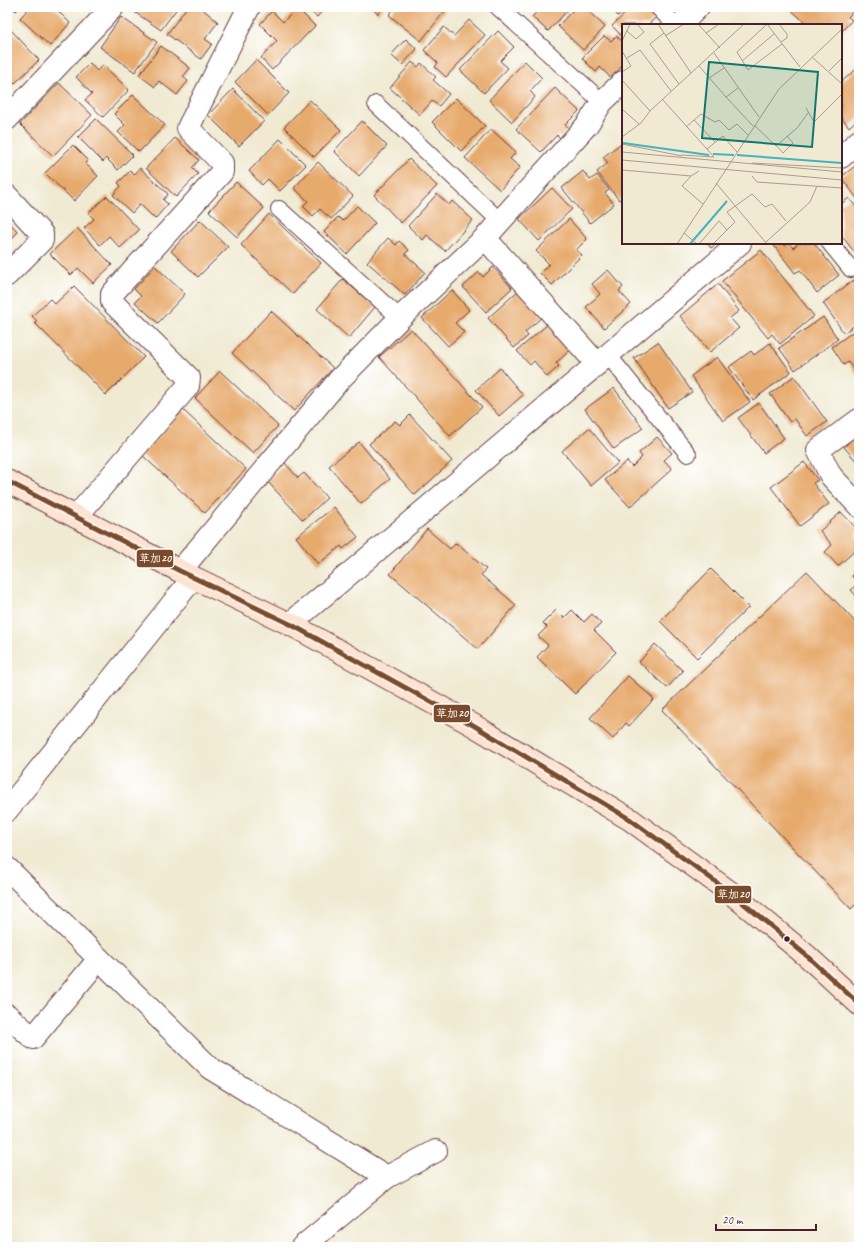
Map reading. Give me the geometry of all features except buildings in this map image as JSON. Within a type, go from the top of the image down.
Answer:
[{"type":"main road","points":[[7,481],[186,574],[290,624],[473,725],[631,820],[731,893],[807,956],[859,1004]]},
{"type":"street","points":[[7,119],[113,7]]},
{"type":"street","points":[[76,517],[188,386],[190,378],[112,302],[112,294],[222,172],[222,163],[188,128],[249,7]]},
{"type":"street","points":[[681,24],[698,7]]},
{"type":"street","points":[[7,810],[186,574],[339,380],[400,318],[485,238],[587,125],[602,102],[622,83]]},
{"type":"street","points":[[842,156],[859,141]]},
{"type":"street","points":[[7,196],[42,234],[42,240],[7,275]]},
{"type":"street","points":[[485,238],[603,359]]},
{"type":"street","points":[[290,624],[739,244]]},
{"type":"street","points":[[859,420],[818,450],[831,476],[859,506]]},
{"type":"street","points":[[7,868],[210,1068],[387,1177]]},
{"type":"street","points":[[7,1015],[33,1038],[99,959]]},
{"type":"street","points":[[302,1247],[387,1177],[436,1151]]},
{"type":"lane","points":[[498,7],[602,102]]},
{"type":"lane","points":[[658,7],[681,24]]},
{"type":"lane","points":[[376,104],[500,221]]},
{"type":"lane","points":[[279,209],[400,318]]},
{"type":"lane","points":[[831,244],[851,269]]},
{"type":"lane","points":[[603,359],[688,454]]},
{"type":"transit line","name":"草加20","points":[[7,481],[180,571],[290,624],[473,725],[631,820],[731,893],[807,956],[859,1004]]}]
